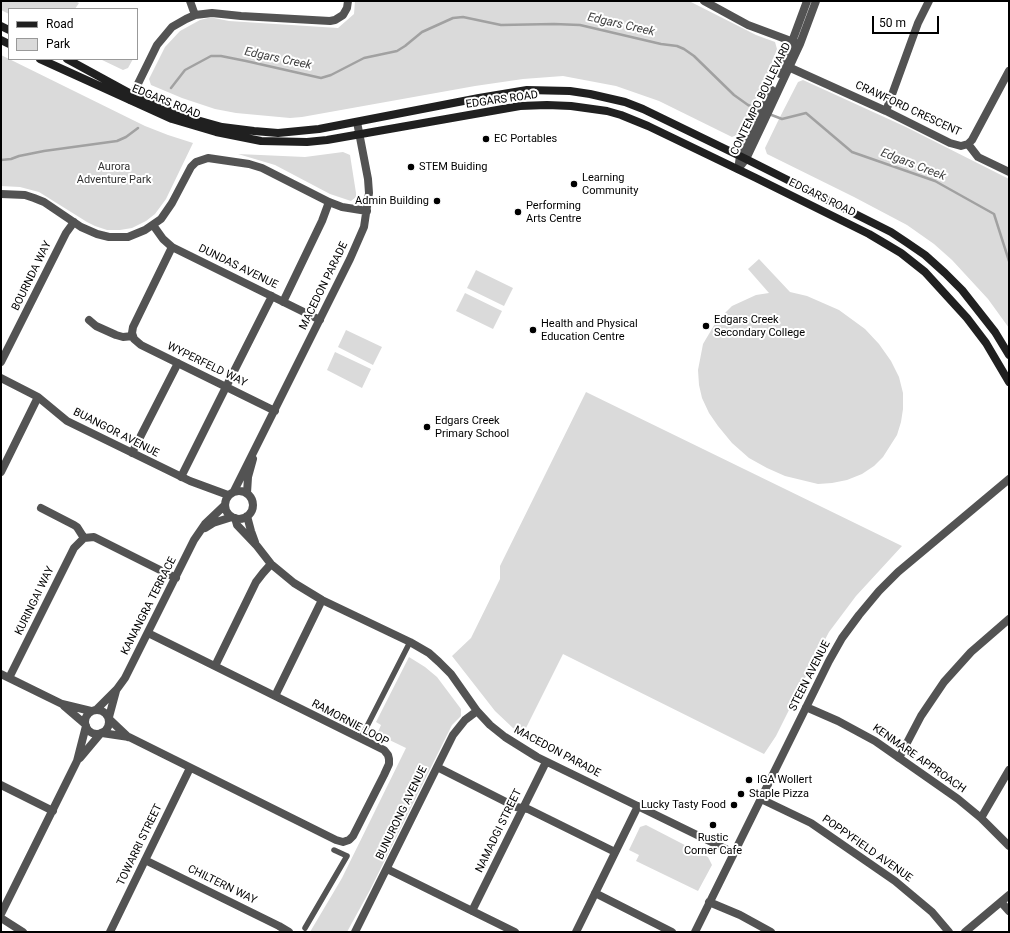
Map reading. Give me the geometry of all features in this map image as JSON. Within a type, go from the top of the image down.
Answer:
[{"type":"main road","name":"EDGARS ROAD","points":[[42,60],[91,81],[167,110],[222,127],[254,131],[300,131],[357,122],[506,93],[546,90],[570,91],[625,102],[643,109],[743,158],[890,232],[925,255],[945,272],[962,290],[994,332],[1009,355]]},
{"type":"main road","name":"EDGARS ROAD","points":[[69,60],[131,97],[172,119],[226,134],[261,141],[307,142],[360,135],[520,106],[547,104],[607,111],[633,119],[869,234],[911,260],[939,285],[972,323],[986,343],[1009,382]]},
{"type":"street","points":[[190,1],[195,15]]},
{"type":"street","points":[[131,97],[157,45],[165,34],[179,22],[195,15],[212,12],[241,16],[330,21],[335,20],[342,15],[347,8],[348,1]]},
{"type":"street","points":[[704,1],[748,25],[796,43]]},
{"type":"street","name":"CONTEMPO BOULEVARD","points":[[796,43],[807,1]]},
{"type":"street","name":"CONTEMPO BOULEVARD","points":[[738,169],[816,1]]},
{"type":"street","points":[[886,111],[918,23],[929,1]]},
{"type":"street","name":"CRAWFORD CRESCENT","points":[[786,66],[886,111],[950,143],[961,146],[968,144],[972,140],[1009,71]]},
{"type":"street","name":"MACEDON PARADE","points":[[231,493],[256,449],[360,237],[367,211],[369,193],[368,178],[357,122]]},
{"type":"street","points":[[968,144],[978,157],[1009,172]]},
{"type":"street","points":[[1,194],[25,195],[44,202],[74,222],[97,234],[118,237],[137,234],[153,225],[161,218],[168,210],[191,167],[196,162],[208,158],[249,164],[262,168],[329,202],[342,207],[367,211]]},
{"type":"street","points":[[283,302],[322,222],[329,202]]},
{"type":"street","name":"BOURNDA WAY","points":[[1,362],[61,242],[74,222]]},
{"type":"street","name":"DUNDAS AVENUE","points":[[153,225],[163,239],[172,247],[320,320]]},
{"type":"street","points":[[89,320],[96,326],[116,335],[123,337],[133,336],[132,330],[134,325],[172,247]]},
{"type":"street","points":[[181,477],[272,296]]},
{"type":"street","name":"WYPERFELD WAY","points":[[133,336],[141,345],[275,411]]},
{"type":"street","points":[[132,453],[178,363]]},
{"type":"street","name":"BUANGOR AVENUE","points":[[1,378],[38,397],[67,421],[181,477],[231,493]]},
{"type":"street","points":[[1,472],[38,397]]},
{"type":"street","name":"MACEDON PARADE","points":[[246,493],[248,477],[256,449]]},
{"type":"street","name":"STEEN AVENUE","points":[[695,932],[829,661],[842,638],[879,591],[904,567],[1009,479]]},
{"type":"street","points":[[199,532],[213,523],[233,517],[242,518],[251,512],[252,501],[246,493],[238,490],[231,493],[225,505],[226,512],[233,517]]},
{"type":"street","name":"KANANGRA TERRACE","points":[[109,718],[117,689],[148,633],[199,532],[205,524],[225,505]]},
{"type":"street","points":[[41,508],[74,525],[84,538],[94,537],[176,578]]},
{"type":"street","name":"MACEDON PARADE","points":[[247,516],[257,546]]},
{"type":"street","name":"MACEDON PARADE","points":[[233,517],[237,525],[257,546],[271,564],[294,583],[322,600],[410,642],[429,653],[451,674],[490,725],[522,749],[734,853]]},
{"type":"street","name":"KURINGAI WAY","points":[[9,678],[74,548],[84,538]]},
{"type":"street","points":[[215,666],[256,582],[271,564]]},
{"type":"street","points":[[275,696],[322,600]]},
{"type":"street","points":[[899,758],[921,716],[944,682],[971,652],[1009,619]]},
{"type":"street","name":"RAMORNIE LOOP","points":[[109,718],[129,737],[336,840],[343,842],[350,840],[357,830],[389,764],[388,755],[384,750],[148,633]]},
{"type":"street","points":[[361,738],[410,642]]},
{"type":"street","points":[[1,674],[62,704],[86,725],[92,733],[102,733]]},
{"type":"street","name":"KANANGRA TERRACE","points":[[94,710],[117,689]]},
{"type":"street","points":[[62,704],[105,712],[109,718],[109,726],[77,762]]},
{"type":"street","name":"KENMARE APPROACH","points":[[806,707],[858,731],[899,758],[958,799],[981,818],[1009,846]]},
{"type":"street","points":[[1,914],[77,762],[86,725],[86,717],[94,710]]},
{"type":"street","name":"BUNURONG AVENUE","points":[[355,932],[437,767],[460,726],[478,711]]},
{"type":"street","name":"RAMORNIE LOOP","points":[[102,733],[129,737]]},
{"type":"street","name":"NAMADGI STREET","points":[[472,911],[546,762]]},
{"type":"street","points":[[437,767],[516,807],[528,809],[615,852]]},
{"type":"street","name":"TOWARRI STREET","points":[[110,932],[190,768]]},
{"type":"street","points":[[981,818],[1009,770]]},
{"type":"street","points":[[1,785],[53,811]]},
{"type":"street","name":"POPPYFIELD AVENUE","points":[[761,799],[811,823],[896,881],[932,912],[949,932]]},
{"type":"street","points":[[576,932],[638,806]]},
{"type":"street","points":[[305,928],[347,856],[334,850]]},
{"type":"street","name":"CHILTERN WAY","points":[[146,860],[289,932]]},
{"type":"street","points":[[387,869],[515,932]]},
{"type":"street","points":[[595,893],[672,932]]},
{"type":"street","points":[[965,932],[1009,896]]},
{"type":"street","points":[[709,902],[771,932]]},
{"type":"street","points":[[1001,902],[1009,911]]},
{"type":"street","points":[[1,918],[23,932]]},
{"type":"green space","points":[[1,1],[75,1],[79,3],[76,8],[8,8],[8,14],[1,10]]},
{"type":"green space","points":[[355,1],[689,1],[756,35],[775,42],[777,49],[766,78],[739,134],[732,137],[659,101],[616,86],[563,76],[523,79],[475,86],[290,118],[236,113],[215,109],[182,98],[151,85],[149,79],[165,47],[180,31],[200,20],[214,18],[229,21],[338,28],[354,14]]},
{"type":"green space","name":"Aurora Adventure Park","points":[[1,55],[8,58],[8,60],[11,60],[145,126],[193,143],[166,199],[155,214],[146,221],[132,228],[107,230],[87,222],[39,192],[20,187],[1,186]]},
{"type":"green space","points":[[102,60],[132,60],[128,68],[123,70]]},
{"type":"green space","points":[[803,80],[906,127],[1009,179],[1009,328],[988,299],[952,260],[934,244],[907,225],[767,154],[765,148],[779,119],[798,82]]},
{"type":"green space","points":[[343,152],[350,155],[356,193],[356,197],[351,201],[330,194],[275,165],[238,154],[305,157]]},
{"type":"green space","points":[[759,259],[790,292],[807,296],[839,310],[865,329],[879,344],[891,361],[899,377],[903,393],[903,409],[897,435],[883,457],[874,466],[862,474],[847,480],[818,484],[785,476],[749,458],[732,443],[709,413],[702,398],[699,385],[698,370],[703,344],[716,322],[732,306],[756,295],[769,293],[748,269]]},
{"type":"green space","points":[[476,270],[513,288],[504,306],[467,288]]},
{"type":"green space","points":[[465,293],[502,311],[493,329],[456,311]]},
{"type":"green space","points":[[346,330],[382,347],[373,365],[338,347]]},
{"type":"green space","points":[[335,352],[371,369],[362,388],[327,370]]},
{"type":"green space","points":[[586,392],[902,546],[856,596],[829,632],[776,736],[764,754],[563,654],[523,734],[513,728],[495,711],[452,656],[471,638],[500,579],[500,566]]},
{"type":"green space","points":[[409,657],[437,677],[461,709],[461,716],[452,725],[370,890],[347,932],[310,932],[342,878],[406,748],[377,734],[381,725],[376,722]]},
{"type":"green space","points":[[646,825],[708,857],[712,865],[698,891],[636,861],[639,855],[629,850],[640,827]]},
{"type":"waterway","name":"Edgars Creek","points":[[171,88],[185,70],[211,56],[221,56],[321,78],[331,75],[364,58],[397,51],[422,32],[453,18],[463,17],[501,25],[580,25],[661,44],[677,46],[694,56],[734,95],[748,105],[760,110]]},
{"type":"waterway","name":"Edgars Creek","points":[[769,114],[782,119],[806,113],[852,152],[935,181],[994,214],[1009,261]]},
{"type":"waterway","name":"Edgars Creek","points":[[1,160],[44,151],[117,141],[126,137],[138,128]]},
{"type":"place","name":"EC Portables","points":[[486,139]]},
{"type":"place","name":"STEM Buiding","points":[[411,167]]},
{"type":"place","name":"Learning Community","points":[[574,184]]},
{"type":"place","name":"Admin Building","points":[[437,201]]},
{"type":"place","name":"Performing Arts Centre","points":[[518,212]]},
{"type":"place","name":"Edgars Creek Secondary College","points":[[706,326]]},
{"type":"place","name":"Health and Physical Education Centre","points":[[533,330]]},
{"type":"place","name":"Edgars Creek Primary School","points":[[427,427]]},
{"type":"place","name":"IGA Wollert","points":[[749,780]]},
{"type":"place","name":"Staple Pizza","points":[[741,794]]},
{"type":"place","name":"Lucky Tasty Food","points":[[734,805]]},
{"type":"place","name":"Rustic Corner Cafe","points":[[713,825]]}]
